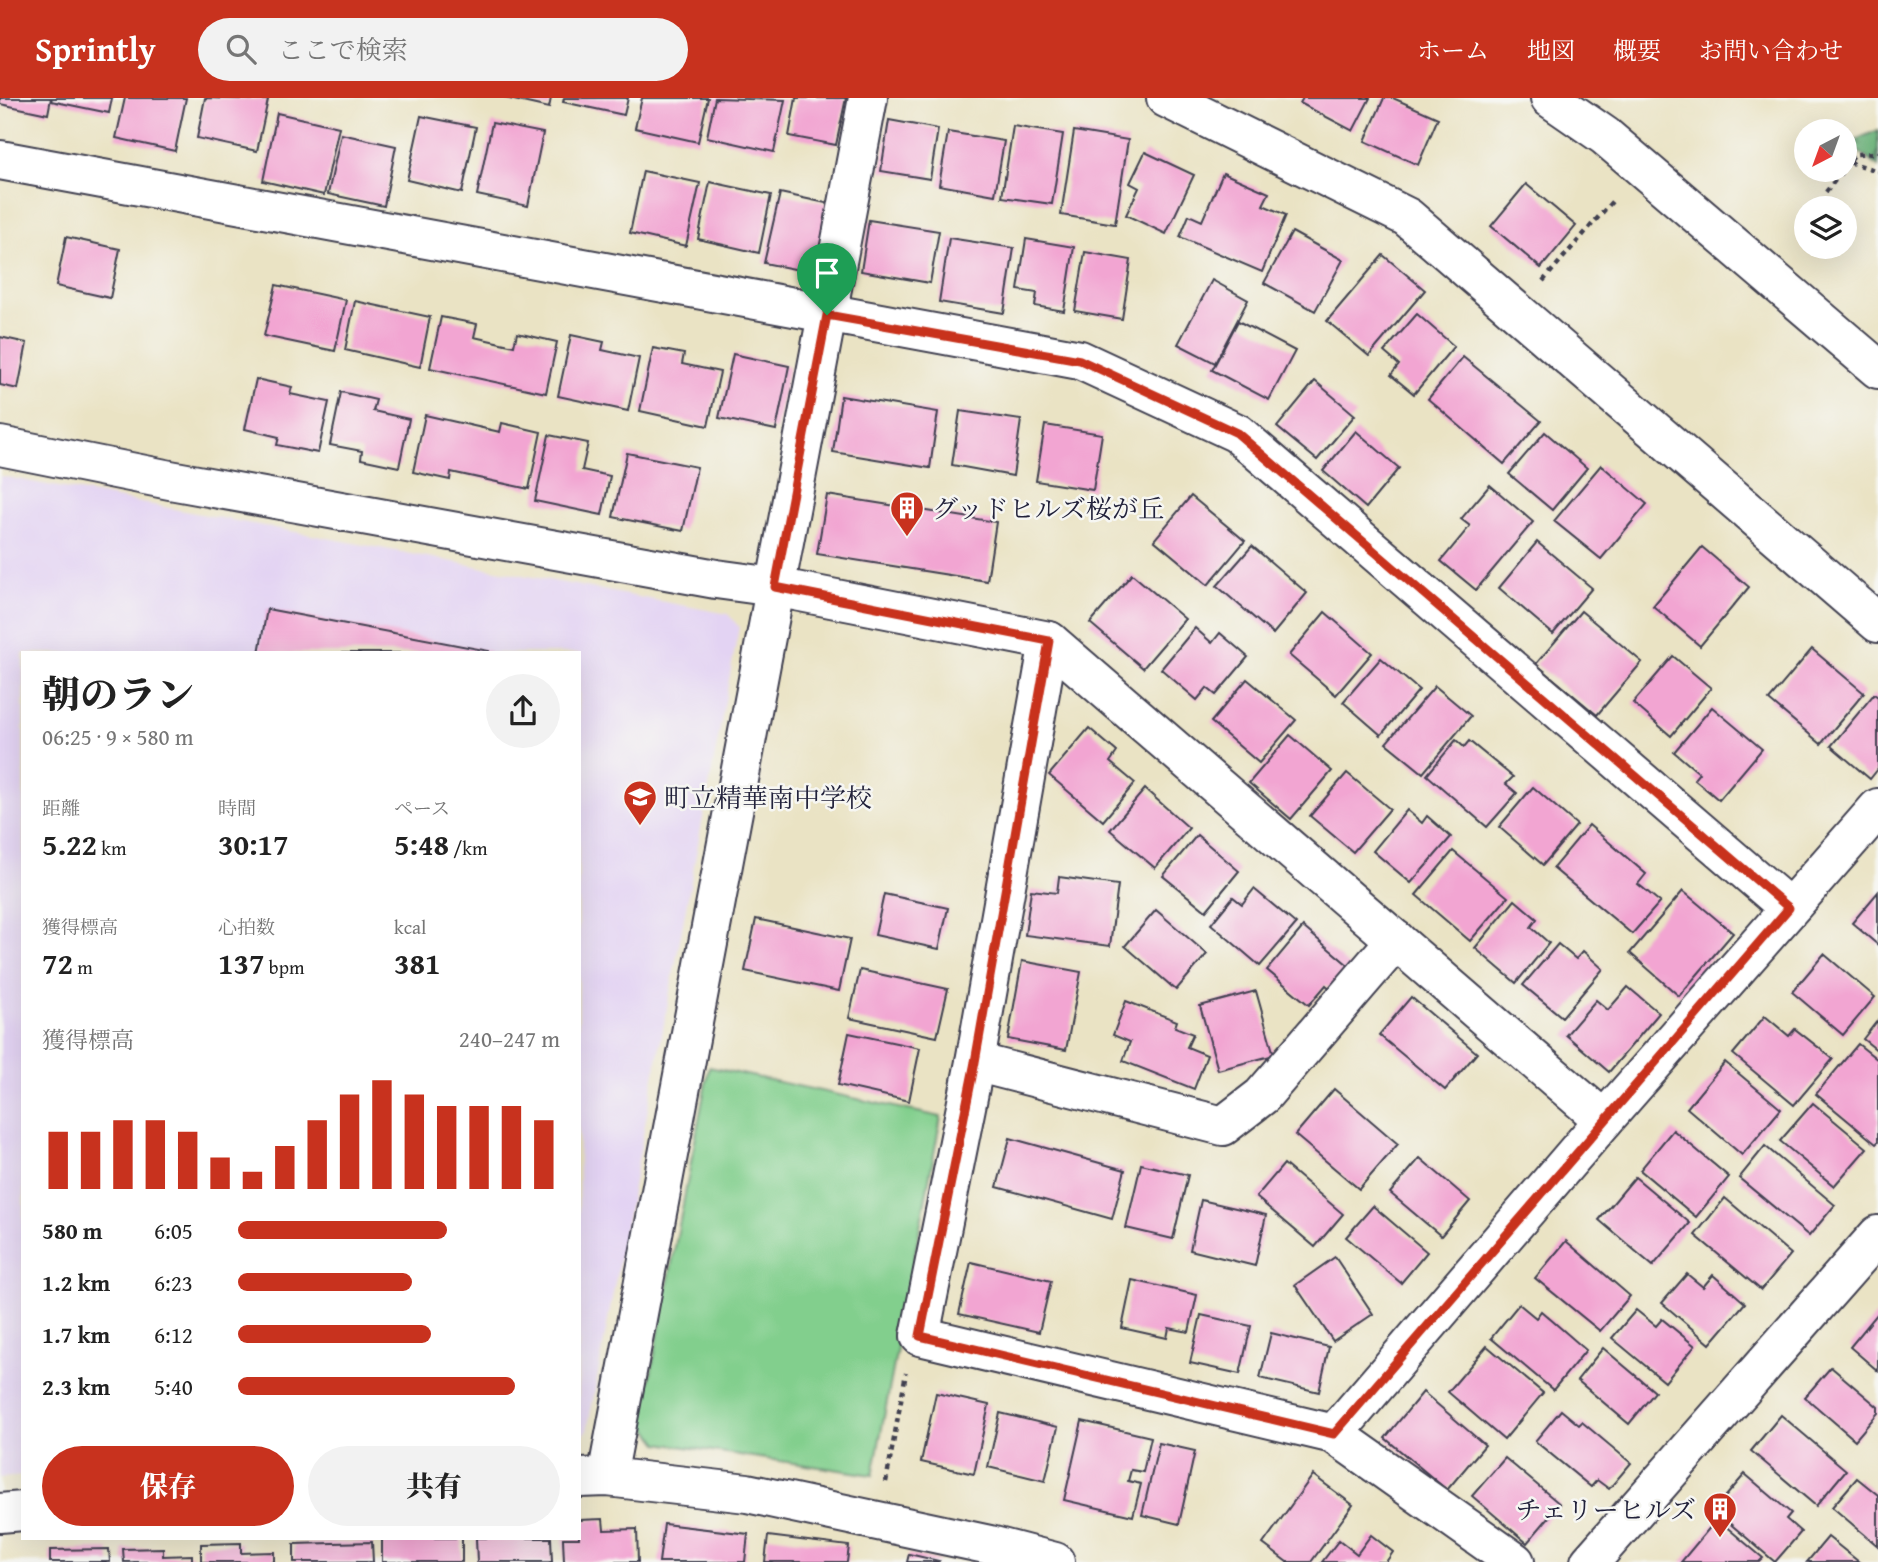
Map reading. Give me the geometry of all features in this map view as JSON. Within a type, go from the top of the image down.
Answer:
[{"type":"street","points":[[868,98],[775,587],[593,1477],[747,1493],[990,1545],[1055,1562]]},
{"type":"street","points":[[1166,98],[1407,217],[1878,623]]},
{"type":"street","points":[[1550,98],[1605,136],[1878,369]]},
{"type":"street","points":[[0,160],[1080,360],[1237,433],[1789,908]]},
{"type":"street","points":[[0,446],[170,480],[716,579],[775,587],[1049,641],[1604,1119]]},
{"type":"street","points":[[1049,641],[975,1062],[920,1336],[1334,1434],[1515,1562]]},
{"type":"street","points":[[1334,1434],[1604,1119],[1878,808]]},
{"type":"street","points":[[975,1062],[1223,1126],[1262,1096],[1396,940]]},
{"type":"street","points":[[1590,1562],[1878,1236]]},
{"type":"street","points":[[0,1513],[21,1511]]},
{"type":"path","points":[[1857,155],[1878,153]]},
{"type":"path","points":[[1857,164],[1878,171]]},
{"type":"path","points":[[1826,192],[1834,182]]},
{"type":"path","points":[[1517,311],[1616,197]]},
{"type":"path","points":[[879,1521],[907,1366],[920,1336]]},
{"type":"shaded area","name":"町立精華南中学校","points":[[0,476],[728,614],[739,627],[587,1431],[581,1436],[581,651],[21,651],[21,1476],[0,1478]]},
{"type":"green space","points":[[1878,130],[1878,167],[1857,150],[1857,139]]},
{"type":"green space","points":[[709,1067],[941,1117],[873,1475],[659,1443],[642,1421]]},
{"type":"building","points":[[0,98],[51,98],[48,114],[0,104]]},
{"type":"building","points":[[52,98],[112,98],[109,113],[51,101]]},
{"type":"building","points":[[125,98],[186,98],[175,151],[116,138]]},
{"type":"building","points":[[205,98],[268,100],[257,151],[197,138]]},
{"type":"building","points":[[505,98],[551,98],[549,108]]},
{"type":"building","points":[[564,98],[628,98],[624,115],[563,102]]},
{"type":"building","points":[[642,98],[708,98],[698,142],[635,128]]},
{"type":"building","points":[[715,98],[785,100],[774,152],[707,137]]},
{"type":"building","points":[[796,98],[846,98],[836,145],[789,136]]},
{"type":"building","points":[[1303,98],[1370,98],[1353,131],[1300,103]]},
{"type":"building","points":[[1384,98],[1393,98],[1438,118],[1418,165],[1365,141]]},
{"type":"building","points":[[277,113],[339,127],[324,195],[263,181]]},
{"type":"building","points":[[421,116],[476,127],[462,193],[407,180]]},
{"type":"building","points":[[889,120],[938,129],[930,179],[881,171]]},
{"type":"building","points":[[492,123],[543,133],[528,206],[477,195]]},
{"type":"building","points":[[1013,126],[1063,134],[1052,204],[1002,197]]},
{"type":"building","points":[[1074,131],[1128,140],[1115,224],[1061,215]]},
{"type":"building","points":[[948,132],[1004,141],[995,195],[939,185]]},
{"type":"building","points":[[341,134],[396,146],[384,206],[328,194]]},
{"type":"building","points":[[1145,152],[1194,175],[1166,234],[1126,215],[1139,188],[1130,183]]},
{"type":"building","points":[[643,171],[700,183],[686,246],[630,233]]},
{"type":"building","points":[[1223,173],[1269,193],[1263,205],[1286,215],[1262,272],[1180,237],[1189,215],[1202,221]]},
{"type":"building","points":[[710,182],[771,195],[759,253],[698,239]]},
{"type":"building","points":[[1526,184],[1576,226],[1541,268],[1491,226]]},
{"type":"building","points":[[780,193],[835,205],[820,274],[764,263]]},
{"type":"building","points":[[869,220],[939,231],[930,283],[861,271]]},
{"type":"building","points":[[1292,232],[1343,260],[1315,311],[1264,283]]},
{"type":"building","points":[[66,237],[120,249],[110,298],[56,286]]},
{"type":"building","points":[[949,238],[1014,248],[1004,313],[939,302]]},
{"type":"building","points":[[1026,239],[1074,247],[1064,311],[1035,306],[1037,293],[1018,290]]},
{"type":"building","points":[[1085,252],[1131,260],[1122,319],[1075,311]]},
{"type":"building","points":[[1383,255],[1425,290],[1369,356],[1327,321]]},
{"type":"building","points":[[1212,280],[1248,300],[1215,363],[1178,344]]},
{"type":"building","points":[[276,285],[346,300],[335,351],[264,336]]},
{"type":"building","points":[[355,301],[430,317],[420,367],[345,350]]},
{"type":"building","points":[[1417,314],[1454,346],[1414,394],[1391,375],[1399,365],[1384,352]]},
{"type":"building","points":[[441,317],[477,324],[474,337],[514,346],[517,333],[557,342],[546,393],[430,368]]},
{"type":"building","points":[[1238,321],[1295,351],[1269,400],[1212,370]]},
{"type":"building","points":[[571,335],[604,342],[602,350],[639,358],[628,411],[558,396]]},
{"type":"building","points":[[0,337],[27,343],[18,389],[0,385]]},
{"type":"building","points":[[653,348],[684,354],[682,364],[720,372],[708,426],[640,411]]},
{"type":"building","points":[[733,354],[789,366],[776,430],[719,418]]},
{"type":"building","points":[[1463,357],[1541,421],[1504,464],[1428,399]]},
{"type":"building","points":[[256,379],[292,387],[290,394],[329,402],[318,453],[277,445],[279,437],[245,429]]},
{"type":"building","points":[[1315,381],[1355,415],[1317,460],[1277,427]]},
{"type":"building","points":[[341,392],[376,400],[373,411],[409,419],[399,467],[361,459],[362,451],[330,445]]},
{"type":"building","points":[[841,396],[938,412],[930,468],[833,452]]},
{"type":"building","points":[[960,411],[1021,420],[1013,476],[952,465]]},
{"type":"building","points":[[425,415],[500,432],[502,423],[541,432],[529,489],[451,472],[450,480],[413,472]]},
{"type":"building","points":[[1045,425],[1102,434],[1093,490],[1036,481]]},
{"type":"building","points":[[1356,431],[1399,468],[1366,508],[1323,471]]},
{"type":"building","points":[[1545,432],[1587,468],[1552,510],[1509,474]]},
{"type":"building","points":[[549,435],[588,443],[582,470],[610,476],[602,515],[535,501]]},
{"type":"building","points":[[627,453],[697,467],[683,531],[613,517]]},
{"type":"building","points":[[1601,465],[1647,504],[1601,559],[1554,521]]},
{"type":"building","points":[[1490,485],[1533,522],[1476,590],[1441,561],[1470,526],[1461,519]]},
{"type":"building","name":"グッドヒルズ桜が丘","points":[[827,495],[996,522],[987,581],[817,554]]},
{"type":"building","points":[[1191,496],[1245,541],[1208,585],[1154,540]]},
{"type":"building","points":[[1537,542],[1592,588],[1553,634],[1499,588]]},
{"type":"building","points":[[1252,546],[1307,593],[1273,634],[1217,586]]},
{"type":"building","points":[[1702,547],[1749,587],[1700,646],[1653,606]]},
{"type":"building","points":[[1132,574],[1185,619],[1143,668],[1090,623]]},
{"type":"building","points":[[267,609],[489,651],[259,651]]},
{"type":"building","points":[[1581,611],[1642,662],[1597,715],[1536,664]]},
{"type":"building","points":[[1325,612],[1372,653],[1336,695],[1289,655]]},
{"type":"building","points":[[1195,628],[1212,643],[1220,633],[1248,657],[1216,695],[1207,688],[1197,700],[1161,669]]},
{"type":"building","points":[[1812,649],[1864,693],[1821,744],[1769,700]]},
{"type":"building","points":[[1673,656],[1711,688],[1671,736],[1633,703]]},
{"type":"building","points":[[1381,658],[1419,690],[1381,735],[1343,702]]},
{"type":"building","points":[[1247,679],[1296,720],[1259,763],[1211,722]]},
{"type":"building","points":[[1435,686],[1471,716],[1423,773],[1386,743]]},
{"type":"building","points":[[1874,694],[1878,697],[1878,769],[1870,779],[1831,746]]},
{"type":"building","points":[[1712,707],[1762,749],[1719,800],[1694,779],[1699,773],[1674,752]]},
{"type":"building","points":[[1089,728],[1117,752],[1110,762],[1135,783],[1103,821],[1049,775]]},
{"type":"building","points":[[1290,735],[1332,771],[1291,819],[1249,783]]},
{"type":"building","points":[[1456,740],[1464,747],[1469,741],[1513,777],[1506,784],[1517,793],[1487,827],[1427,775]]},
{"type":"building","points":[[1347,773],[1390,809],[1353,852],[1310,816]]},
{"type":"building","points":[[1533,787],[1577,825],[1543,865],[1499,827]]},
{"type":"building","points":[[1145,789],[1189,828],[1155,868],[1110,830]]},
{"type":"building","points":[[1407,810],[1422,823],[1427,816],[1451,837],[1411,883],[1373,851]]},
{"type":"building","points":[[1589,825],[1646,874],[1638,884],[1660,902],[1632,934],[1553,868]]},
{"type":"building","points":[[1197,835],[1239,871],[1206,911],[1163,876]]},
{"type":"building","points":[[1453,851],[1508,897],[1470,941],[1416,895]]},
{"type":"building","points":[[1059,877],[1118,885],[1110,946],[1025,935],[1031,890],[1057,893]]},
{"type":"building","points":[[1254,889],[1296,924],[1260,966],[1211,924],[1233,897],[1242,904]]},
{"type":"building","points":[[1683,891],[1733,933],[1679,996],[1630,953]]},
{"type":"building","points":[[1878,892],[1878,945],[1852,923]]},
{"type":"building","points":[[884,894],[948,908],[939,949],[875,935]]},
{"type":"building","points":[[1515,900],[1537,919],[1531,927],[1549,943],[1516,983],[1475,948]]},
{"type":"building","points":[[1156,910],[1207,954],[1176,990],[1125,946]]},
{"type":"building","points":[[756,919],[850,939],[839,991],[745,971]]},
{"type":"building","points":[[1303,927],[1354,970],[1335,993],[1326,985],[1309,1005],[1267,970]]},
{"type":"building","points":[[1558,944],[1576,959],[1583,951],[1603,969],[1562,1017],[1523,985]]},
{"type":"building","points":[[1824,954],[1875,997],[1843,1035],[1792,992]]},
{"type":"building","points":[[1022,961],[1081,972],[1066,1050],[1008,1039]]},
{"type":"building","points":[[860,970],[948,989],[937,1037],[849,1018]]},
{"type":"building","points":[[1628,987],[1659,1013],[1609,1072],[1566,1035],[1596,1000],[1608,1010]]},
{"type":"building","points":[[1256,991],[1274,1055],[1218,1070],[1200,1006]]},
{"type":"building","points":[[1411,997],[1477,1053],[1445,1090],[1379,1035]]},
{"type":"building","points":[[1126,1001],[1177,1021],[1175,1027],[1193,1034],[1187,1047],[1207,1055],[1194,1089],[1123,1061],[1130,1042],[1113,1035]]},
{"type":"building","points":[[1765,1016],[1789,1036],[1795,1029],[1833,1059],[1794,1105],[1733,1054]]},
{"type":"building","points":[[1878,1020],[1878,1051],[1863,1039]]},
{"type":"building","points":[[849,1033],[920,1048],[909,1101],[838,1085]]},
{"type":"building","points":[[1858,1044],[1878,1060],[1876,1144],[1816,1094]]},
{"type":"building","points":[[1725,1062],[1781,1109],[1742,1155],[1687,1108]]},
{"type":"building","points":[[1334,1089],[1398,1144],[1359,1189],[1295,1135]]},
{"type":"building","points":[[1813,1103],[1867,1148],[1834,1186],[1780,1141]]},
{"type":"building","points":[[1673,1130],[1729,1177],[1696,1217],[1640,1170]]},
{"type":"building","points":[[1010,1138],[1125,1170],[1112,1219],[997,1187]]},
{"type":"building","points":[[1765,1146],[1835,1205],[1809,1236],[1739,1178]]},
{"type":"building","points":[[1420,1158],[1470,1201],[1441,1236],[1390,1193]]},
{"type":"building","points":[[1141,1164],[1188,1175],[1173,1239],[1126,1228]]},
{"type":"building","points":[[1284,1164],[1343,1214],[1315,1247],[1256,1197]]},
{"type":"building","points":[[1635,1177],[1690,1223],[1653,1266],[1599,1220]]},
{"type":"building","points":[[1725,1198],[1791,1254],[1761,1290],[1695,1235]]},
{"type":"building","points":[[1201,1200],[1266,1215],[1255,1266],[1190,1250]]},
{"type":"building","points":[[1373,1206],[1427,1252],[1401,1283],[1346,1237]]},
{"type":"building","points":[[1566,1241],[1630,1296],[1600,1331],[1535,1278]]},
{"type":"building","points":[[1335,1257],[1373,1314],[1333,1341],[1295,1285]]},
{"type":"building","points":[[971,1262],[1051,1281],[1039,1332],[959,1314]]},
{"type":"building","points":[[1687,1274],[1703,1287],[1713,1275],[1745,1303],[1710,1344],[1662,1303]]},
{"type":"building","points":[[1132,1280],[1197,1295],[1189,1332],[1169,1328],[1167,1338],[1122,1328]]},
{"type":"building","points":[[1519,1304],[1536,1318],[1541,1311],[1586,1350],[1553,1390],[1491,1338]]},
{"type":"building","points":[[1636,1310],[1656,1326],[1662,1319],[1695,1346],[1665,1382],[1612,1338]]},
{"type":"building","points":[[1878,1313],[1878,1371],[1850,1347]]},
{"type":"building","points":[[1201,1315],[1251,1326],[1240,1374],[1190,1363]]},
{"type":"building","points":[[1271,1333],[1329,1347],[1319,1392],[1260,1378]]},
{"type":"building","points":[[1487,1346],[1543,1393],[1504,1440],[1448,1392]]},
{"type":"building","points":[[1603,1348],[1655,1392],[1629,1424],[1577,1380]]},
{"type":"building","points":[[1831,1367],[1878,1407],[1878,1413],[1855,1440],[1805,1397]]},
{"type":"building","points":[[1423,1392],[1485,1445],[1447,1490],[1385,1438]]},
{"type":"building","points":[[936,1393],[989,1405],[974,1474],[921,1462]]},
{"type":"building","points":[[1561,1410],[1579,1425],[1582,1422],[1631,1463],[1609,1489],[1597,1480],[1591,1487],[1535,1441]]},
{"type":"building","points":[[1000,1413],[1058,1427],[1045,1481],[988,1467]]},
{"type":"building","points":[[1781,1415],[1846,1470],[1816,1506],[1751,1451]]},
{"type":"building","points":[[1082,1421],[1151,1437],[1143,1472],[1131,1470],[1128,1481],[1141,1484],[1133,1516],[1064,1500]]},
{"type":"building","points":[[1159,1443],[1195,1451],[1179,1524],[1142,1515]]},
{"type":"building","points":[[1505,1458],[1560,1504],[1527,1543],[1472,1496]]},
{"type":"building","points":[[1745,1474],[1791,1513],[1786,1519],[1801,1532],[1775,1562],[1714,1510]]},
{"type":"building","points":[[1313,1475],[1353,1505],[1311,1562],[1287,1562],[1263,1544]]},
{"type":"building","points":[[1857,1478],[1878,1495],[1878,1546],[1832,1507]]},
{"type":"building","points":[[603,1519],[604,1530],[637,1529],[638,1562],[564,1562],[563,1540],[581,1540],[581,1520]]},
{"type":"building","name":"チェリーヒルズ","points":[[1717,1519],[1763,1558],[1759,1562],[1681,1562]]},
{"type":"building","points":[[664,1524],[748,1534],[745,1562],[659,1562]]},
{"type":"building","points":[[1371,1535],[1393,1552],[1386,1562],[1322,1562],[1339,1540],[1357,1554]]},
{"type":"building","points":[[768,1536],[849,1546],[847,1562],[765,1562]]},
{"type":"building","points":[[1828,1537],[1859,1562],[1807,1562]]},
{"type":"building","points":[[382,1540],[462,1540],[462,1562],[382,1562]]},
{"type":"building","points":[[476,1540],[551,1540],[552,1562],[477,1562]]},
{"type":"building","points":[[372,1542],[373,1562],[294,1562],[294,1544]]},
{"type":"building","points":[[241,1543],[241,1553],[274,1552],[274,1562],[201,1562],[201,1544]]},
{"type":"building","points":[[163,1548],[163,1556],[192,1555],[192,1562],[124,1562],[123,1549]]},
{"type":"building","points":[[109,1549],[110,1562],[50,1562],[50,1550]]},
{"type":"building","points":[[909,1554],[939,1561],[907,1562]]},
{"type":"place","name":"グッドヒルズ桜が丘","points":[[907,538]]},
{"type":"place","name":"町立精華南中学校","points":[[640,827]]},
{"type":"place","name":"チェリーヒルズ","points":[[1720,1539]]},
{"type":"route","points":[[827,315],[1080,360],[1237,433],[1789,908],[1334,1434],[920,1336],[975,1062],[1049,641],[775,587],[827,315]]}]
